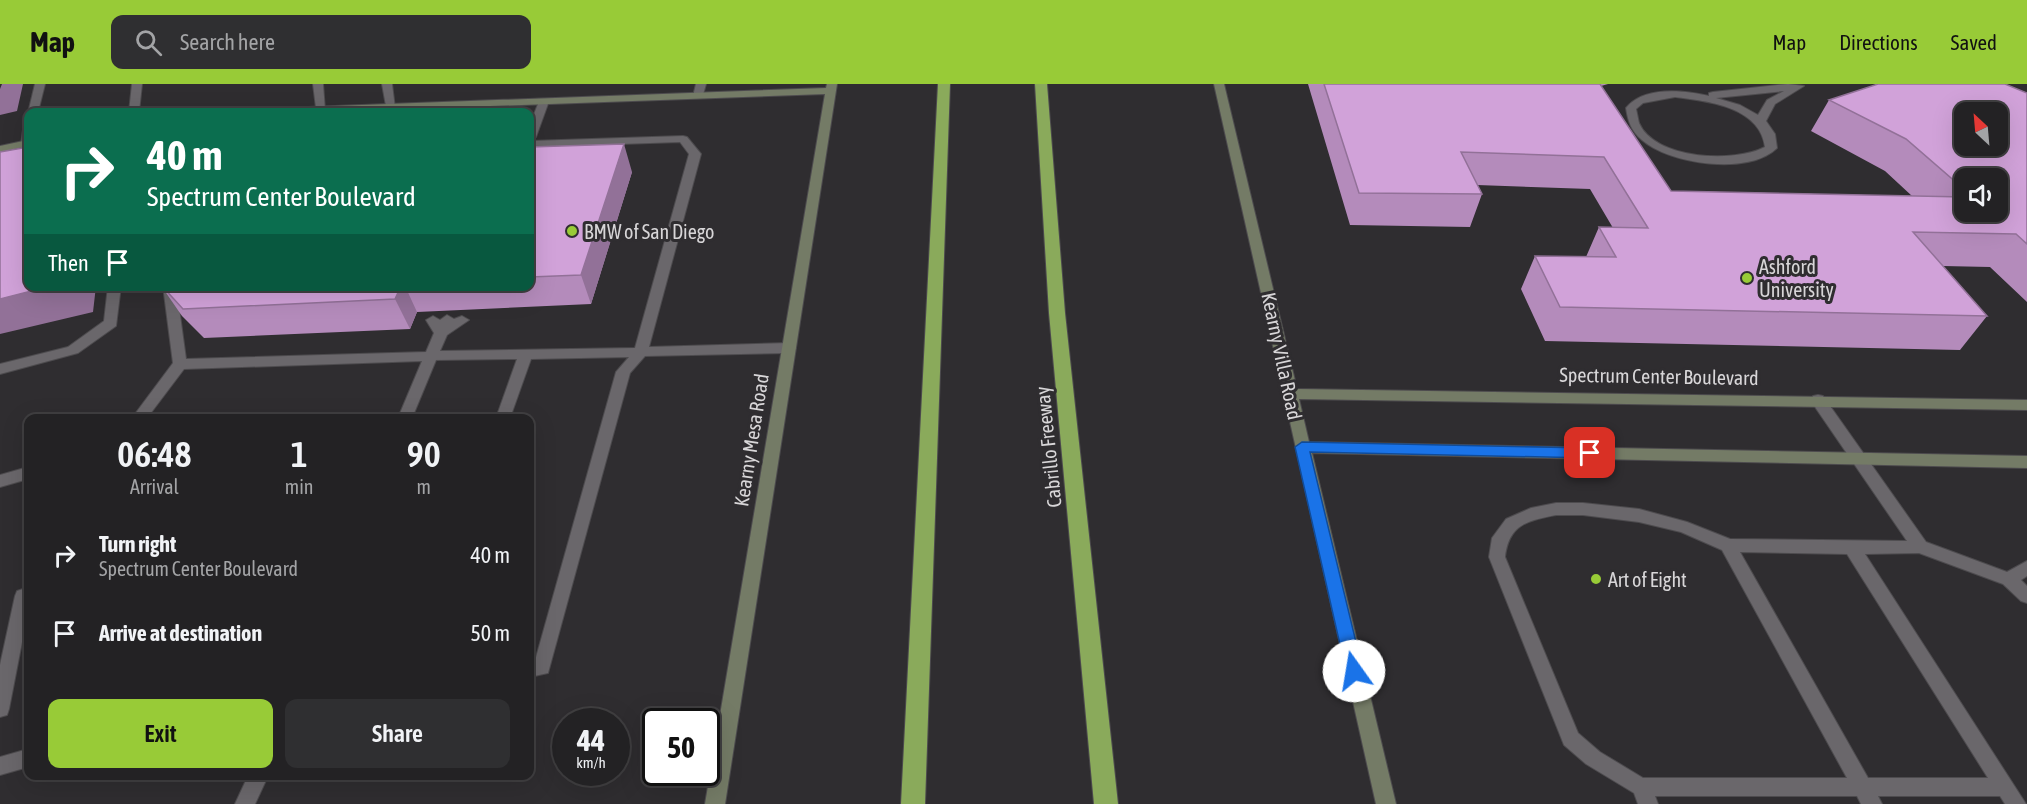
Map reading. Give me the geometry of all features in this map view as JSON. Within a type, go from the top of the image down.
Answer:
[{"type":"highway","points":[[912,804],[944,84]]},
{"type":"highway","name":"Cabrillo Freeway","points":[[1041,84],[1057,312],[1106,804]]},
{"type":"street","points":[[34,108],[39,84]]},
{"type":"street","points":[[135,108],[137,84]]},
{"type":"street","points":[[318,84],[321,108],[698,96],[831,88]]},
{"type":"street","points":[[387,84],[391,106]]},
{"type":"street","points":[[698,96],[701,84]]},
{"type":"street","name":"Kearny Villa Road","points":[[1219,84],[1289,394],[1386,804]]},
{"type":"street","points":[[1698,96],[1743,110],[1760,121],[1772,137],[1771,148],[1761,156],[1744,161],[1721,162],[1696,159],[1651,142],[1636,130],[1630,118],[1631,108],[1640,100],[1676,94],[1698,96],[1747,94],[1803,85]]},
{"type":"street","points":[[1760,121],[1771,102],[1803,85]]},
{"type":"street","name":"Kearny Mesa Road","points":[[715,804],[831,88]]},
{"type":"street","points":[[534,127],[544,101]]},
{"type":"street","points":[[534,137],[683,139],[694,154],[641,352],[623,372],[542,668],[534,669]]},
{"type":"street","points":[[0,148],[24,144]]},
{"type":"street","points":[[0,369],[73,350],[111,323],[114,291]]},
{"type":"street","points":[[142,414],[180,364],[170,291]]},
{"type":"street","points":[[407,414],[447,319]]},
{"type":"street","points":[[433,320],[441,333]]},
{"type":"street","points":[[441,333],[462,320]]},
{"type":"street","points":[[180,364],[789,348]]},
{"type":"street","points":[[504,414],[525,355]]},
{"type":"street","name":"Spectrum Center Boulevard","points":[[1289,394],[1818,400],[2027,405]]},
{"type":"street","points":[[1818,400],[1920,547]]},
{"type":"street","points":[[1302,447],[2027,462]]},
{"type":"street","points":[[0,481],[24,474]]},
{"type":"street","points":[[2005,787],[1867,795],[1644,795],[1571,739],[1497,557],[1500,539],[1510,525],[1527,514],[1549,510],[1597,509],[1680,525],[1728,545],[1852,549],[1920,547],[2009,579],[2027,596]]},
{"type":"street","points":[[1728,545],[1867,795]]},
{"type":"street","points":[[1852,549],[2016,804]]},
{"type":"street","points":[[2009,579],[2027,568]]},
{"type":"street","points":[[0,709],[23,596]]},
{"type":"street","points":[[0,766],[24,759]]},
{"type":"street","points":[[245,804],[256,780]]},
{"type":"building","points":[[1324,84],[1600,84],[1671,191],[1954,197],[1954,222],[2008,222],[2008,168],[1954,168],[1954,180],[1906,139],[1829,100],[1878,84],[2005,84],[2027,93],[2027,244],[2016,234],[1913,232],[1987,316],[1560,307],[1535,256],[1616,257],[1599,227],[1648,228],[1604,157],[1461,152],[1482,194],[1359,193]]},
{"type":"building","points":[[624,144],[581,275],[534,277],[534,147]]},
{"type":"building","points":[[24,148],[24,291],[31,291],[0,299],[0,152]]},
{"type":"building","points":[[167,291],[399,291],[395,299],[183,309]]},
{"type":"place","name":"BMW of San Diego","points":[[572,231]]},
{"type":"place","name":"Ashford University","points":[[1747,278]]},
{"type":"place","name":"Art of Eight","points":[[1596,579]]},
{"type":"route","points":[[1354,671],[1302,447],[1590,453]]}]
